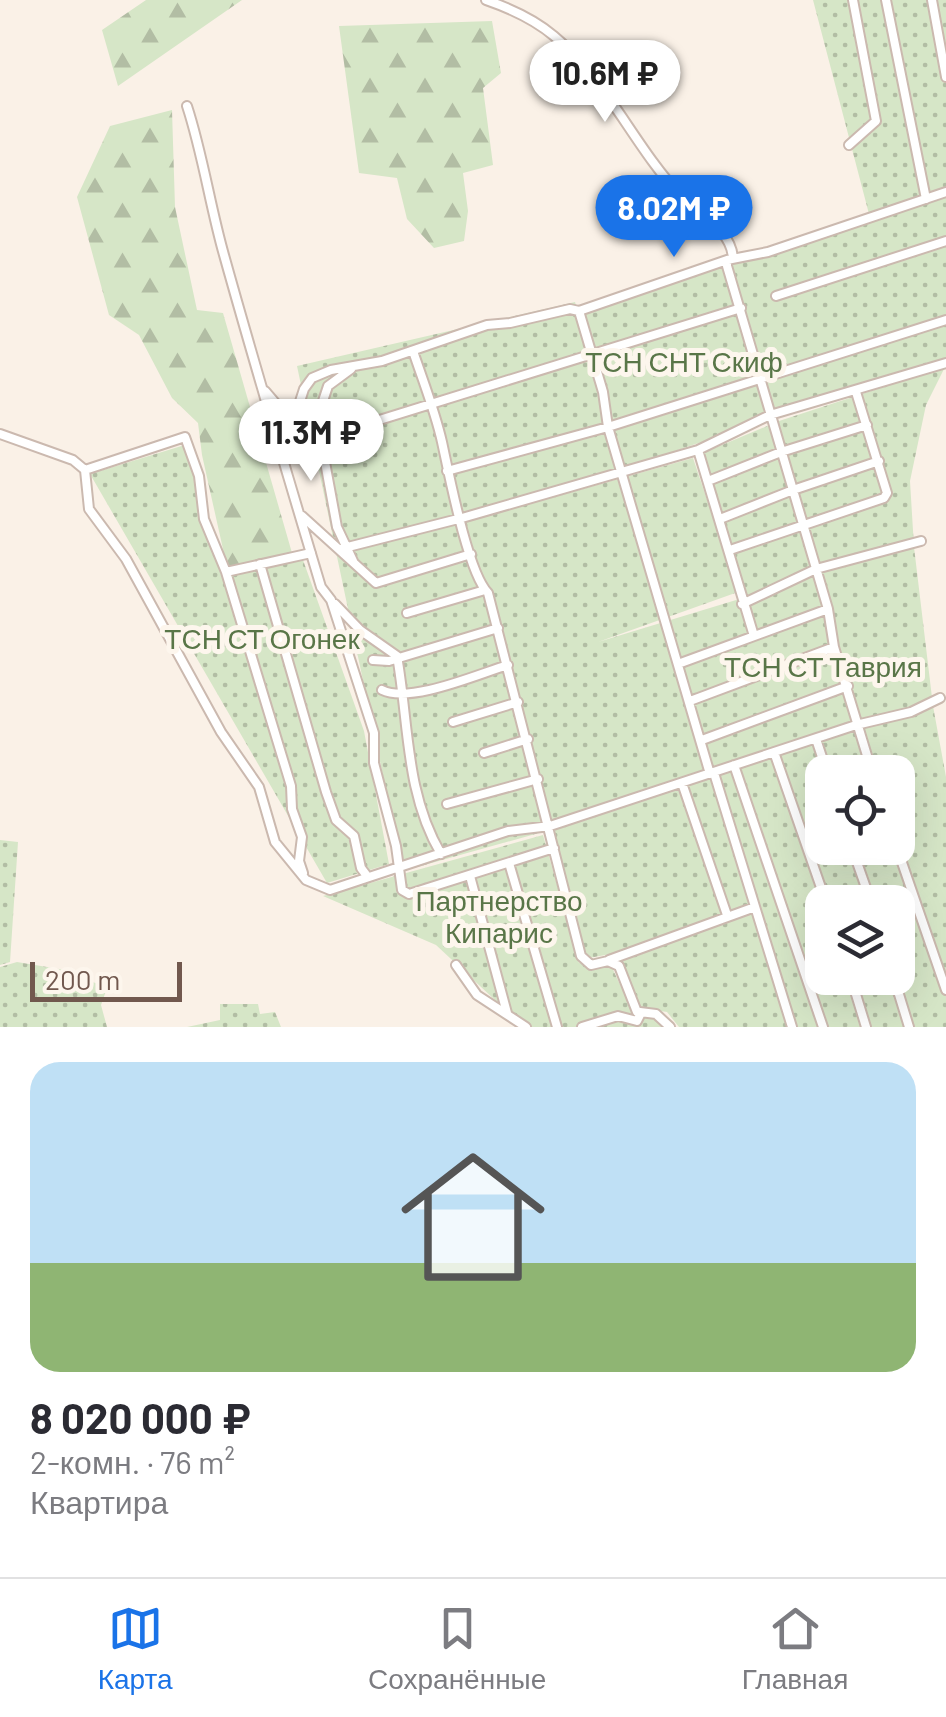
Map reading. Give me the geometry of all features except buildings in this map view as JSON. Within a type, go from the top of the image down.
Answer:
[{"type":"street","points":[[282,457],[304,388],[312,378],[413,351],[488,325],[510,324],[570,309],[579,311],[733,258],[726,237],[680,195],[566,48],[529,18],[486,0]]},
{"type":"street","points":[[849,145],[876,121],[852,0]]},
{"type":"street","points":[[886,0],[926,198]]},
{"type":"street","points":[[932,0],[941,24],[946,78]]},
{"type":"street","points":[[187,106],[271,425],[321,588],[360,630],[397,656],[404,694],[407,754],[424,818],[441,854]]},
{"type":"street","points":[[727,260],[768,252],[946,192]]},
{"type":"street","points":[[776,296],[946,242]]},
{"type":"street","points":[[727,260],[866,755]]},
{"type":"street","points":[[264,390],[292,422],[324,442],[348,440],[360,426],[740,308]]},
{"type":"street","points":[[579,311],[608,427],[678,664],[792,1027]]},
{"type":"street","points":[[448,470],[608,427],[946,320]]},
{"type":"street","points":[[413,351],[431,403],[471,554],[498,628],[581,956],[591,964],[608,961],[618,954],[755,908]]},
{"type":"street","points":[[344,549],[698,450],[770,415],[946,363]]},
{"type":"street","points":[[344,549],[324,442],[323,396],[336,378],[354,366]]},
{"type":"street","points":[[730,550],[884,498],[887,492],[879,461],[856,392]]},
{"type":"street","points":[[708,482],[781,452],[867,426]]},
{"type":"street","points":[[0,434],[73,460],[85,470],[90,508],[126,559],[221,732],[258,787],[275,842],[306,880],[330,890],[508,831],[550,826],[856,725],[911,712],[940,698]]},
{"type":"street","points":[[85,470],[186,438],[199,476],[204,519],[226,572],[291,786],[306,880]]},
{"type":"street","points":[[698,450],[754,636]]},
{"type":"street","points":[[720,518],[879,461]]},
{"type":"street","points":[[300,514],[378,583],[471,554]]},
{"type":"street","points":[[742,604],[816,570],[918,538]]},
{"type":"street","points":[[226,572],[310,554]]},
{"type":"street","points":[[260,564],[326,792],[336,820],[354,836],[361,868],[367,876]]},
{"type":"street","points":[[407,614],[485,590]]},
{"type":"street","points":[[331,600],[374,733],[374,762],[396,846],[402,890],[406,894],[554,848]]},
{"type":"street","points":[[678,664],[828,609]]},
{"type":"street","points":[[372,660],[379,663],[498,628]]},
{"type":"street","points":[[690,701],[834,648]]},
{"type":"street","points":[[382,690],[412,694],[508,666]]},
{"type":"street","points":[[702,740],[848,686]]},
{"type":"street","points":[[453,722],[518,702]]},
{"type":"street","points":[[484,753],[528,739]]},
{"type":"street","points":[[816,739],[821,755]]},
{"type":"street","points":[[774,752],[820,885]]},
{"type":"street","points":[[734,765],[823,1027]]},
{"type":"street","points":[[448,804],[538,779]]},
{"type":"street","points":[[682,783],[727,915]]},
{"type":"street","points":[[509,863],[557,1027]]},
{"type":"street","points":[[903,865],[946,990]]},
{"type":"street","points":[[470,876],[507,1013]]},
{"type":"street","points":[[582,1027],[618,1016],[637,1021],[641,1013],[636,1012],[619,966],[608,961]]},
{"type":"street","points":[[456,964],[478,995],[526,1027]]},
{"type":"street","points":[[856,995],[866,1027]]},
{"type":"street","points":[[899,995],[909,1027]]},
{"type":"street","points":[[636,1012],[656,1014],[670,1027]]},
{"type":"green space","points":[[146,0],[242,0],[118,86],[102,30]]},
{"type":"green space","points":[[813,0],[946,0],[946,188],[869,214]]},
{"type":"green space","points":[[492,21],[501,73],[483,88],[493,165],[463,173],[468,211],[464,241],[434,248],[407,219],[397,178],[359,173],[339,26]]},
{"type":"green space","points":[[172,110],[175,207],[197,310],[223,313],[292,553],[227,567],[198,423],[172,398],[139,335],[109,315],[77,197],[110,126]]},
{"type":"green space","points":[[946,195],[946,359],[628,467],[629,473],[540,501],[693,458],[738,592],[598,642],[746,597],[703,453],[779,421],[945,367],[926,405],[910,481],[933,706],[946,777],[946,1027],[679,1027],[667,1012],[636,1007],[611,954],[583,959],[546,831],[403,871],[297,366],[575,302],[598,374],[579,308]]},
{"type":"green space","name":"ТСН СТ Огонек","points":[[188,444],[221,575],[303,560],[364,731],[389,864],[327,883],[90,474]]},
{"type":"green space","name":"Партнерство Кипарис","points":[[543,835],[579,963],[608,959],[631,1008],[663,1016],[673,1027],[524,1027],[436,945],[323,896]]},
{"type":"green space","points":[[0,840],[18,842],[10,962],[0,965]]},
{"type":"green space","points":[[17,962],[65,970],[107,988],[101,1005],[107,1027],[0,1027],[0,967]]},
{"type":"green space","points":[[220,1004],[258,1004],[260,1014],[275,1012],[281,1027],[187,1027],[220,1020]]},
{"type":"park label","name":"ТСН СНТ Скиф","points":[[684,361]]},
{"type":"park label","name":"ТСН СТ Таврия","points":[[823,666]]}]
